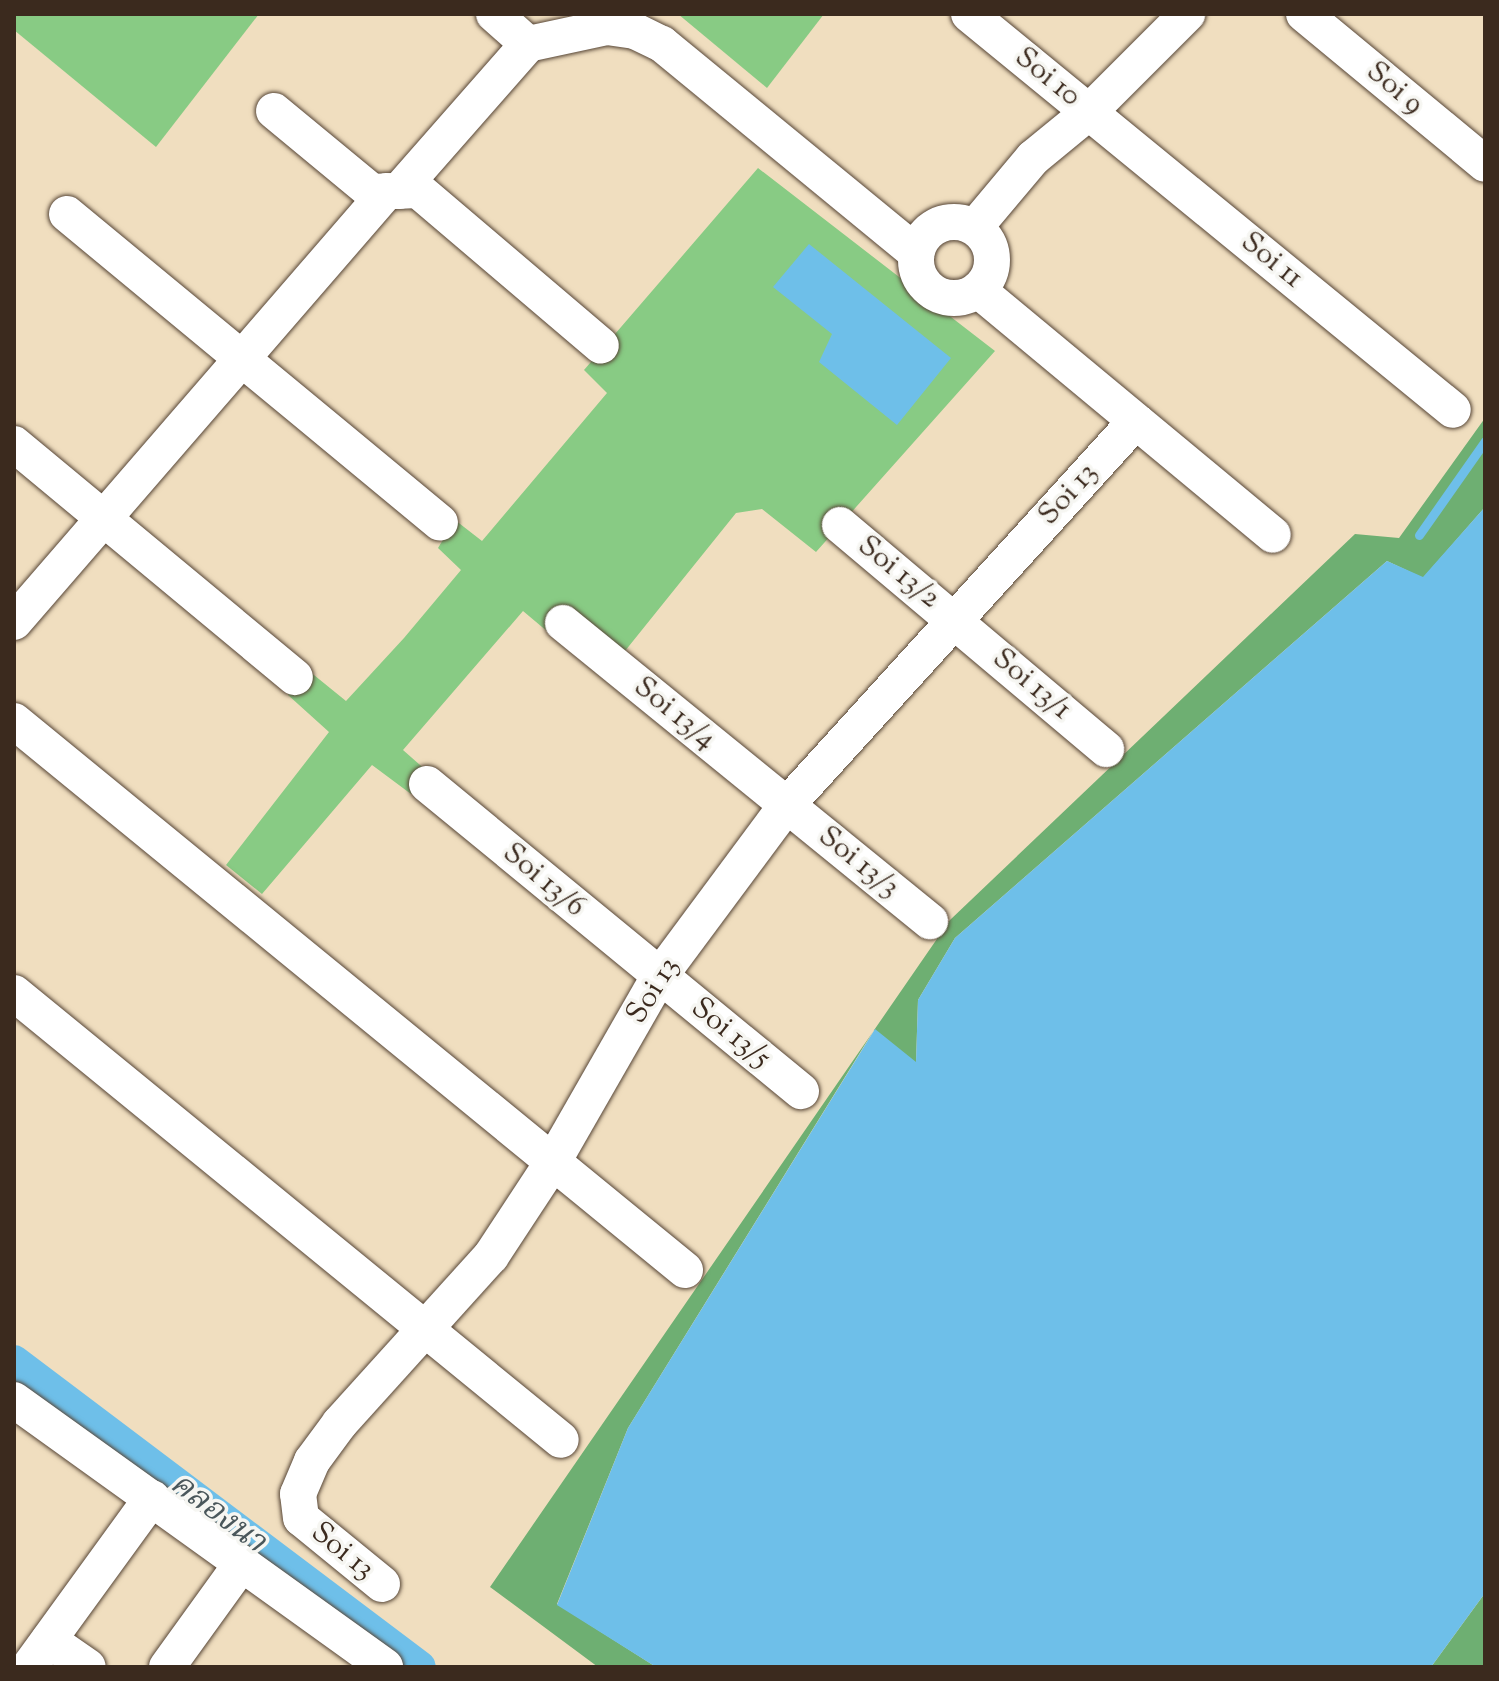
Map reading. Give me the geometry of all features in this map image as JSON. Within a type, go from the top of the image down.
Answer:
[{"type":"street","points":[[494,14],[528,44]]},
{"type":"street","name":"Soi 10","points":[[969,14],[1089,112]]},
{"type":"street","points":[[975,227],[1033,158],[1089,112],[1187,14]]},
{"type":"street","name":"Soi 9","points":[[1304,14],[1485,164]]},
{"type":"street","points":[[14,622],[242,359],[528,44],[607,27],[635,31],[662,44],[916,253]]},
{"type":"street","points":[[274,111],[372,192],[418,190],[601,346]]},
{"type":"street","name":"Soi 11","points":[[1089,112],[1453,410]]},
{"type":"street","points":[[67,214],[440,523]]},
{"type":"street","points":[[939,224],[975,227],[993,258],[992,270],[978,290],[956,299],[934,293],[919,275],[916,253],[920,241],[939,224]]},
{"type":"street","points":[[978,290],[1273,535]]},
{"type":"street","name":"Soi 13","points":[[382,1584],[301,1518],[298,1494],[312,1461],[340,1423],[428,1330],[491,1256],[554,1160],[659,977],[786,806],[1136,421]]},
{"type":"street","points":[[14,444],[295,677]]},
{"type":"street","name":"Soi 13/2","points":[[840,525],[956,621]]},
{"type":"street","name":"Soi 13/1","points":[[956,621],[1106,749]]},
{"type":"street","name":"Soi 13/4","points":[[563,623],[786,806]]},
{"type":"street","points":[[14,721],[685,1270]]},
{"type":"street","name":"Soi 13/6","points":[[427,784],[659,977]]},
{"type":"street","name":"Soi 13/3","points":[[786,806],[930,921]]},
{"type":"street","name":"Soi 13/5","points":[[659,977],[801,1091]]},
{"type":"street","points":[[14,993],[561,1440]]},
{"type":"street","points":[[14,1400],[385,1667]]},
{"type":"street","points":[[88,1667],[39,1653],[152,1498]]},
{"type":"street","points":[[167,1667],[242,1563]]},
{"type":"green space","points":[[14,14],[259,14],[156,147],[14,30]]},
{"type":"green space","points":[[678,14],[824,14],[767,88]]},
{"type":"green space","points":[[758,168],[995,351],[816,552],[762,509],[736,513],[625,651],[548,632],[523,611],[403,750],[428,772],[411,794],[372,765],[262,894],[226,865],[329,732],[288,695],[309,671],[346,701],[404,638],[461,570],[438,548],[455,520],[482,541],[607,393],[584,370]]},
{"type":"green space","points":[[1485,418],[1485,507],[1423,578],[1387,561],[955,938],[918,1000],[916,1063],[874,1030],[950,920],[1355,534],[1399,538]]},
{"type":"green space","points":[[873,1032],[628,1428],[557,1604],[656,1667],[598,1667],[490,1587]]},
{"type":"green space","points":[[1485,1593],[1485,1667],[1431,1667]]},
{"type":"water","points":[[809,244],[951,358],[897,425],[819,362],[832,334],[773,287]]},
{"type":"water","points":[[1485,507],[1485,1593],[1431,1667],[656,1667],[557,1605],[628,1428],[875,1029],[916,1062],[918,1000],[955,938],[1387,561],[1423,577]]},
{"type":"waterway","points":[[1419,535],[1485,441]]},
{"type":"waterway","name":"คลองนา","points":[[14,1361],[420,1667]]}]
